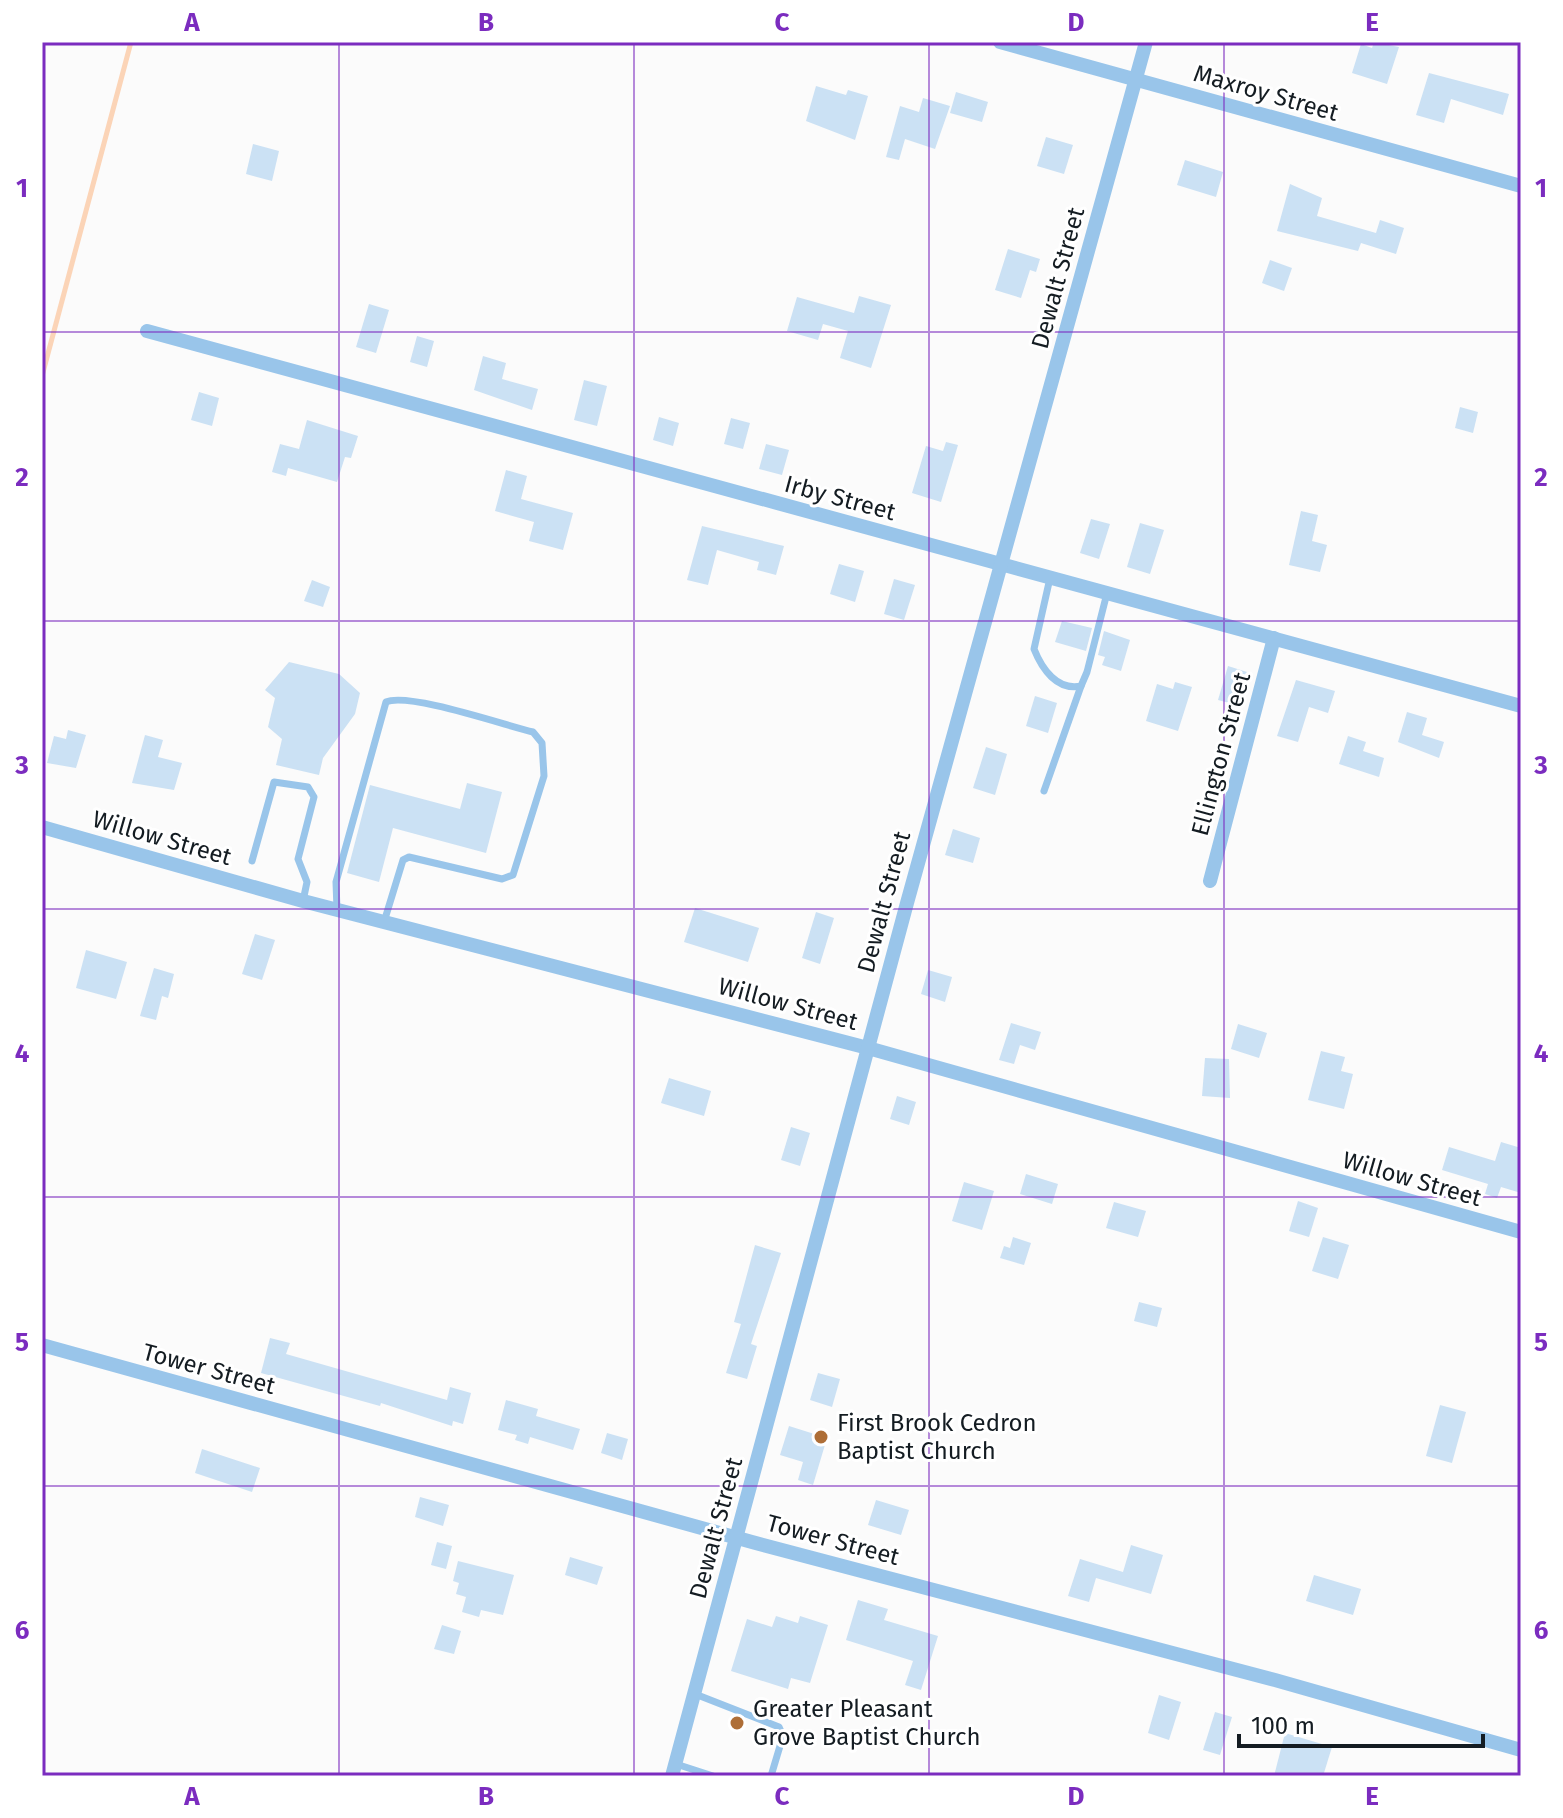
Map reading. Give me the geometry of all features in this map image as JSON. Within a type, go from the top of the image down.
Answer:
[{"type":"street","name":"Maxroy Street","points":[[1000,42],[1521,186]]},
{"type":"street","name":"Dewalt Street","points":[[674,1770],[868,1048],[1146,42]]},
{"type":"street","name":"Irby Street","points":[[147,331],[1521,706]]},
{"type":"street","name":"Ellington Street","points":[[1210,881],[1274,638]]},
{"type":"street","name":"Willow Street","points":[[42,827],[303,901],[868,1048],[1521,1232]]},
{"type":"street","name":"Tower Street","points":[[42,1345],[736,1537],[1259,1675],[1521,1750]]},
{"type":"lane","points":[[1050,578],[1034,649],[1040,664],[1057,681],[1065,686],[1081,686]]},
{"type":"lane","points":[[1044,791],[1087,672],[1107,593]]},
{"type":"lane","points":[[337,910],[336,882],[386,702],[395,699],[431,706],[533,732],[542,743],[544,776],[513,875],[502,879],[409,857],[403,860],[384,922]]},
{"type":"lane","points":[[252,861],[274,782],[280,780],[308,787],[314,797],[298,859],[307,882],[303,901]]},
{"type":"lane","points":[[694,1694],[779,1727],[783,1736],[771,1776]]},
{"type":"lane","points":[[674,1770],[713,1776]]},
{"type":"building","points":[[1374,42],[1399,47],[1387,84],[1352,73],[1361,44],[1372,48]]},
{"type":"building","points":[[1429,73],[1509,94],[1503,115],[1451,99],[1444,123],[1416,115]]},
{"type":"building","points":[[816,86],[846,95],[848,90],[868,96],[855,140],[806,121]]},
{"type":"building","points":[[956,92],[988,102],[982,122],[950,113]]},
{"type":"building","points":[[923,98],[950,106],[935,149],[905,139],[899,160],[886,157],[900,106],[919,112]]},
{"type":"building","points":[[1046,137],[1073,145],[1064,174],[1037,166]]},
{"type":"building","points":[[253,144],[279,151],[272,181],[246,174]]},
{"type":"building","points":[[1185,160],[1223,172],[1216,197],[1177,185]]},
{"type":"building","points":[[1290,184],[1322,198],[1317,216],[1376,233],[1380,220],[1404,228],[1396,254],[1361,243],[1358,251],[1277,231]]},
{"type":"building","points":[[1008,249],[1040,259],[1036,272],[1030,270],[1021,298],[995,290]]},
{"type":"building","points":[[1270,260],[1292,268],[1284,291],[1262,283]]},
{"type":"building","points":[[859,296],[891,305],[871,368],[840,358],[848,331],[823,324],[818,340],[787,331],[797,297],[854,313]]},
{"type":"building","points":[[369,304],[389,310],[376,353],[356,347]]},
{"type":"building","points":[[417,336],[434,341],[427,367],[410,362]]},
{"type":"building","points":[[483,356],[506,363],[502,379],[538,389],[532,410],[474,390]]},
{"type":"building","points":[[584,380],[607,386],[597,426],[574,420]]},
{"type":"building","points":[[199,392],[219,398],[212,426],[191,420]]},
{"type":"building","points":[[1460,407],[1478,412],[1473,433],[1455,428]]},
{"type":"building","points":[[659,417],[679,423],[673,446],[653,440]]},
{"type":"building","points":[[731,418],[750,423],[743,449],[724,444]]},
{"type":"building","points":[[307,420],[358,436],[351,458],[345,457],[337,482],[288,468],[286,476],[272,472],[280,444],[299,449]]},
{"type":"building","points":[[946,442],[958,445],[941,502],[912,493],[926,446],[943,451]]},
{"type":"building","points":[[766,444],[789,450],[782,475],[759,469]]},
{"type":"building","points":[[506,470],[527,476],[521,499],[573,513],[563,550],[529,541],[534,522],[495,511]]},
{"type":"building","points":[[1301,511],[1318,515],[1312,541],[1327,545],[1320,572],[1289,565]]},
{"type":"building","points":[[1091,519],[1110,524],[1099,559],[1080,553]]},
{"type":"building","points":[[1140,523],[1164,530],[1150,574],[1127,567]]},
{"type":"building","points":[[702,526],[784,546],[776,575],[757,570],[759,562],[717,550],[708,585],[687,580]]},
{"type":"building","points":[[839,564],[864,571],[855,602],[830,594]]},
{"type":"building","points":[[894,579],[915,585],[904,620],[884,614]]},
{"type":"building","points":[[312,580],[330,587],[323,607],[304,601]]},
{"type":"building","points":[[1062,621],[1092,628],[1086,651],[1055,642]]},
{"type":"building","points":[[1104,631],[1130,640],[1121,671],[1102,665],[1105,657],[1098,655]]},
{"type":"building","points":[[289,662],[339,674],[360,693],[355,714],[323,758],[319,775],[276,765],[282,739],[268,727],[275,698],[265,690]]},
{"type":"building","points":[[1228,666],[1247,672],[1237,705],[1218,700]]},
{"type":"building","points":[[1296,680],[1335,691],[1328,713],[1309,707],[1298,742],[1277,736]]},
{"type":"building","points":[[1175,682],[1192,687],[1178,731],[1146,721],[1157,684],[1173,689]]},
{"type":"building","points":[[1035,696],[1057,703],[1048,733],[1026,726]]},
{"type":"building","points":[[1407,712],[1427,718],[1422,735],[1444,742],[1439,758],[1398,742]]},
{"type":"building","points":[[68,730],[86,735],[76,768],[47,763],[54,736],[66,739]]},
{"type":"building","points":[[145,735],[163,740],[158,757],[182,763],[174,790],[132,783]]},
{"type":"building","points":[[1348,736],[1366,742],[1363,751],[1384,758],[1379,777],[1339,764]]},
{"type":"building","points":[[986,747],[1007,754],[995,795],[973,788]]},
{"type":"building","points":[[467,783],[502,792],[486,853],[393,828],[379,882],[347,873],[370,785],[460,809]]},
{"type":"building","points":[[953,829],[980,838],[973,863],[945,855]]},
{"type":"building","points":[[695,908],[759,928],[748,962],[684,942]]},
{"type":"building","points":[[816,912],[834,918],[820,964],[802,958]]},
{"type":"building","points":[[255,934],[275,940],[262,980],[242,974]]},
{"type":"building","points":[[86,950],[127,962],[116,999],[76,988]]},
{"type":"building","points":[[154,968],[174,974],[168,998],[162,996],[156,1020],[140,1016]]},
{"type":"building","points":[[928,970],[952,977],[945,1002],[921,994]]},
{"type":"building","points":[[1011,1023],[1041,1032],[1035,1050],[1020,1045],[1014,1064],[999,1060]]},
{"type":"building","points":[[1238,1024],[1267,1033],[1259,1058],[1231,1049]]},
{"type":"building","points":[[1321,1051],[1345,1057],[1341,1071],[1353,1074],[1344,1109],[1308,1100]]},
{"type":"building","points":[[1205,1058],[1229,1059],[1230,1098],[1202,1096]]},
{"type":"building","points":[[669,1078],[711,1091],[704,1116],[661,1103]]},
{"type":"building","points":[[897,1096],[916,1102],[909,1125],[890,1119]]},
{"type":"building","points":[[791,1127],[810,1133],[800,1166],[781,1160]]},
{"type":"building","points":[[1501,1142],[1521,1148],[1521,1193],[1501,1187],[1497,1198],[1485,1194],[1488,1184],[1442,1170],[1449,1147],[1495,1161]]},
{"type":"building","points":[[1026,1174],[1058,1184],[1052,1204],[1020,1194]]},
{"type":"building","points":[[964,1182],[994,1191],[982,1230],[952,1221]]},
{"type":"building","points":[[1298,1201],[1318,1208],[1309,1237],[1289,1231]]},
{"type":"building","points":[[1114,1202],[1146,1211],[1138,1237],[1106,1228]]},
{"type":"building","points":[[1013,1237],[1031,1243],[1024,1265],[1000,1258],[1004,1246],[1010,1248]]},
{"type":"building","points":[[1323,1237],[1349,1245],[1338,1279],[1312,1271]]},
{"type":"building","points":[[755,1245],[781,1253],[751,1344],[757,1346],[747,1379],[726,1373],[741,1324],[734,1322]]},
{"type":"building","points":[[1139,1302],[1162,1308],[1157,1327],[1134,1321]]},
{"type":"building","points":[[270,1338],[290,1343],[286,1354],[447,1400],[450,1387],[471,1393],[463,1424],[453,1421],[452,1426],[381,1403],[380,1406],[261,1373]]},
{"type":"building","points":[[818,1373],[840,1379],[832,1407],[810,1400]]},
{"type":"building","points":[[506,1400],[538,1409],[536,1416],[580,1429],[573,1450],[530,1437],[528,1444],[515,1440],[517,1435],[498,1430]]},
{"type":"building","points":[[1440,1405],[1466,1412],[1452,1463],[1426,1456]]},
{"type":"building","points":[[789,1426],[827,1438],[813,1485],[798,1480],[803,1462],[780,1455]]},
{"type":"building","points":[[607,1433],[628,1439],[622,1460],[601,1453]]},
{"type":"building","points":[[202,1449],[260,1468],[252,1492],[195,1473]]},
{"type":"building","points":[[420,1497],[449,1505],[443,1526],[415,1517]]},
{"type":"building","points":[[876,1500],[909,1510],[901,1535],[868,1525]]},
{"type":"building","points":[[437,1542],[452,1546],[446,1569],[431,1565]]},
{"type":"building","points":[[1131,1545],[1163,1555],[1151,1594],[1096,1578],[1089,1602],[1068,1596],[1080,1559],[1123,1572]]},
{"type":"building","points":[[570,1557],[603,1567],[597,1585],[565,1575]]},
{"type":"building","points":[[458,1561],[514,1575],[503,1615],[481,1610],[479,1617],[462,1612],[466,1597],[456,1594],[459,1583],[453,1581]]},
{"type":"building","points":[[1314,1575],[1361,1589],[1353,1615],[1306,1601]]},
{"type":"building","points":[[858,1600],[888,1609],[884,1620],[938,1636],[921,1690],[905,1685],[913,1661],[846,1640]]},
{"type":"building","points":[[776,1616],[798,1623],[800,1616],[828,1625],[810,1683],[791,1678],[788,1689],[731,1671],[747,1619],[772,1627]]},
{"type":"building","points":[[442,1625],[461,1631],[454,1654],[434,1649]]},
{"type":"building","points":[[1159,1695],[1181,1702],[1169,1740],[1148,1733]]},
{"type":"building","points":[[1215,1712],[1232,1717],[1220,1755],[1203,1750]]},
{"type":"building","points":[[1285,1733],[1332,1747],[1323,1776],[1274,1776]]},
{"type":"waterway","points":[[42,376],[131,42]]},
{"type":"place","name":"First Brook Cedron Baptist Church","points":[[821,1437]]},
{"type":"place","name":"Greater Pleasant Grove Baptist Church","points":[[737,1723]]}]
